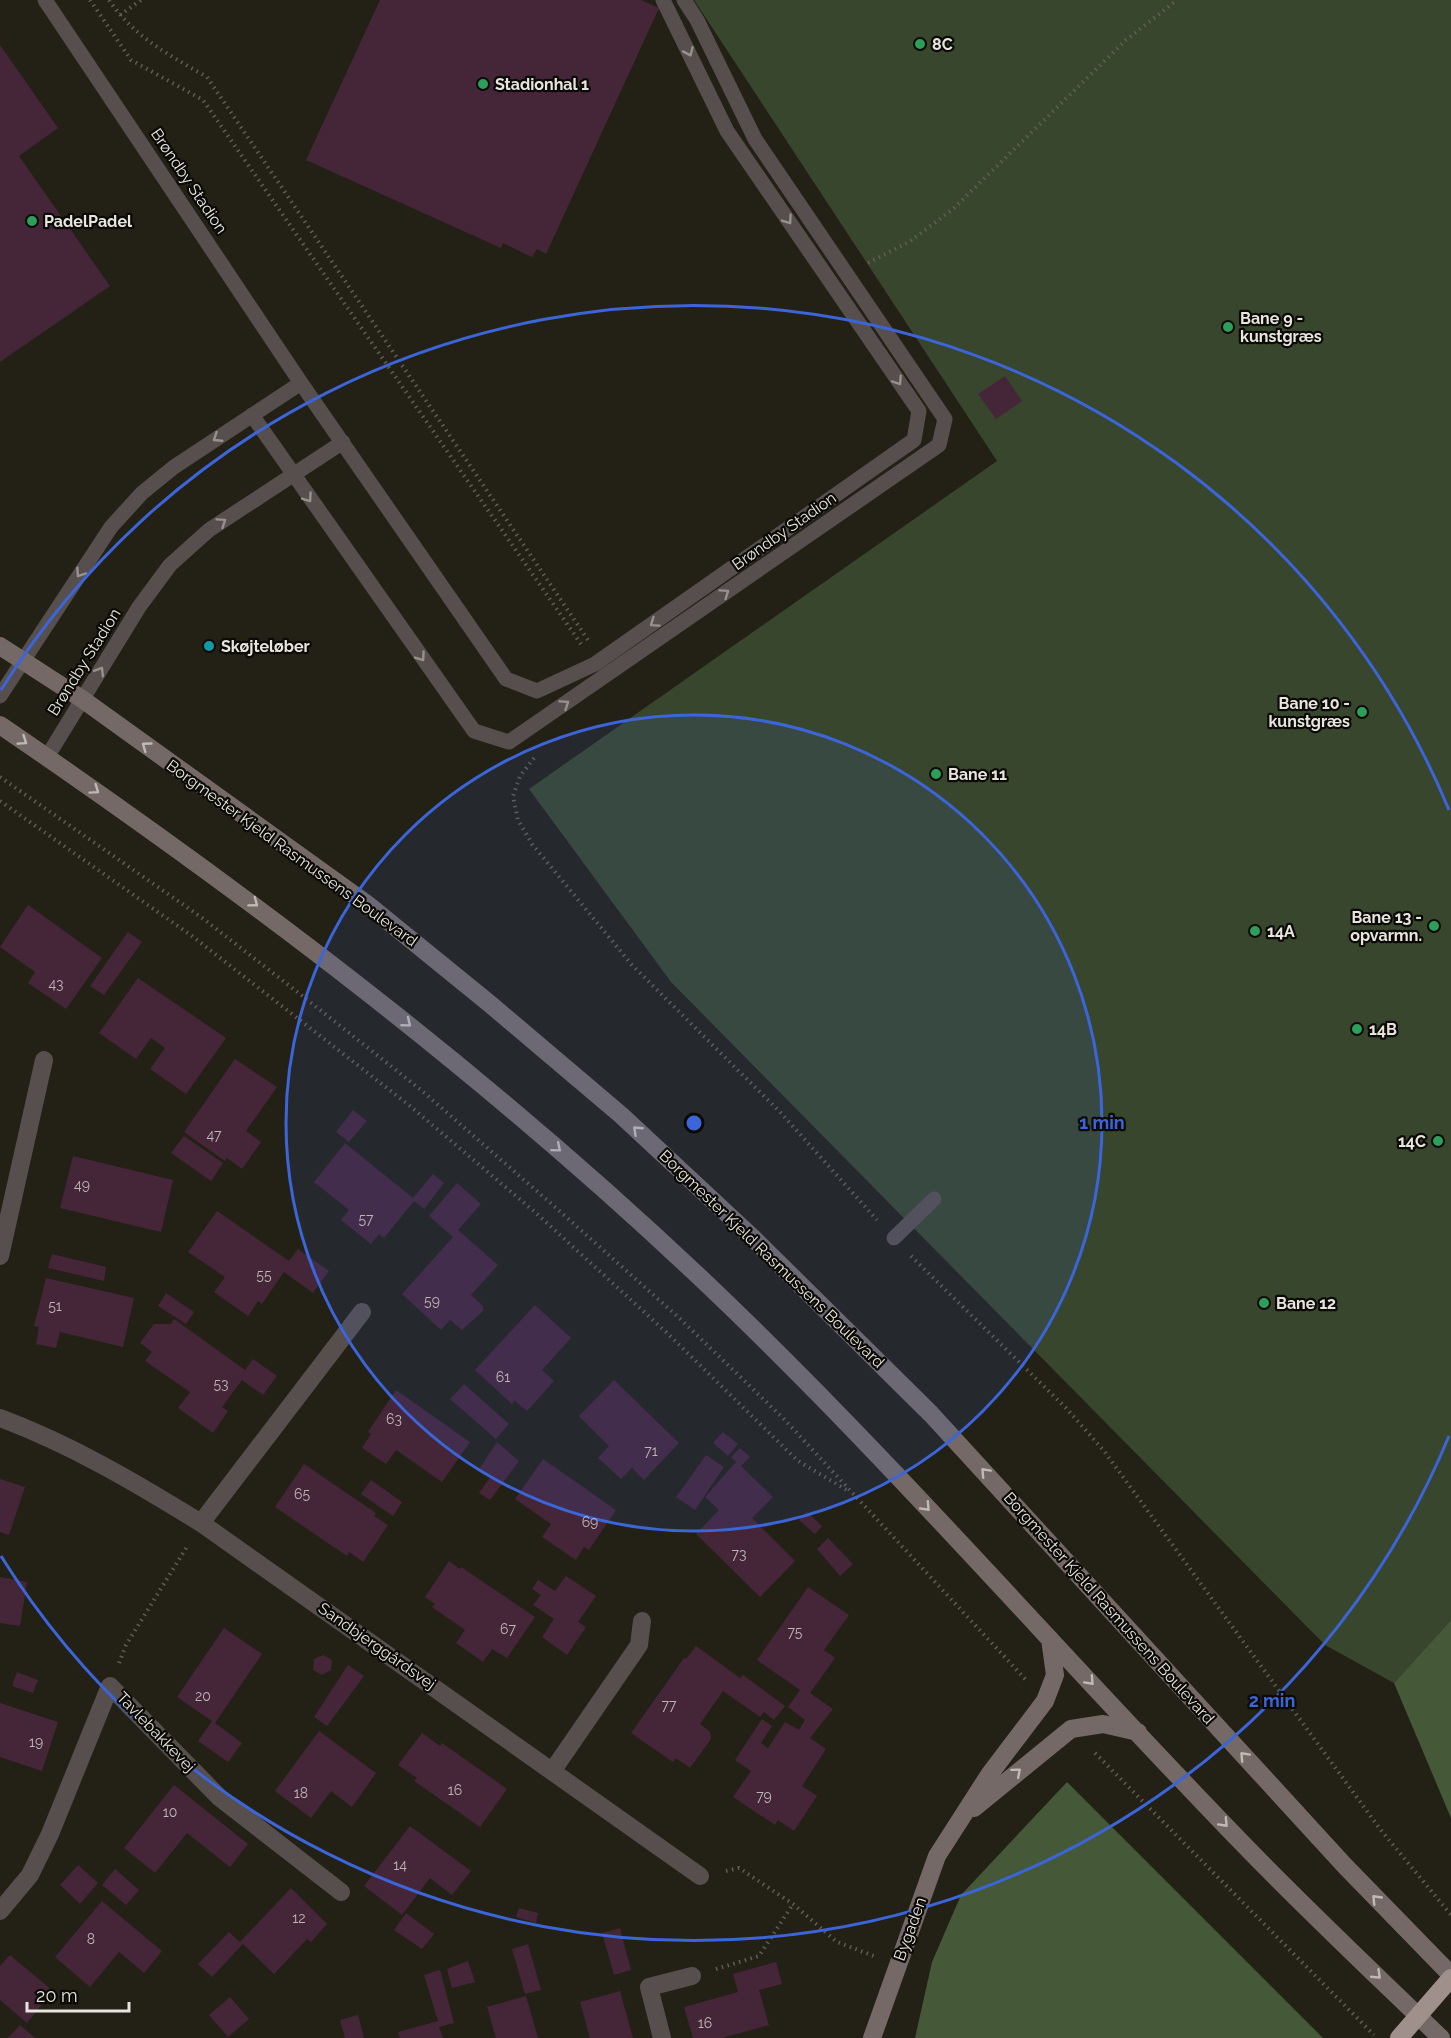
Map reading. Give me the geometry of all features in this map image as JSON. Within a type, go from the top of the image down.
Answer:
[{"type":"highway","points":[[1399,2038],[1451,1977]]},
{"type":"street","name":"Borgmester Kjeld Rasmussens Boulevard","points":[[0,646],[82,699],[367,904],[621,1115],[752,1237],[931,1414],[1345,1866],[1451,1977]]},
{"type":"street","points":[[0,724],[227,883],[329,960],[577,1166],[707,1285],[814,1390],[1245,1846],[1441,2038]]},
{"type":"street","points":[[0,1256],[44,1060]]},
{"type":"street","points":[[201,1523],[362,1312]]},
{"type":"street","name":"Sandbjerggårdsvej","points":[[0,1418],[38,1432],[116,1471],[201,1523],[700,1876]]},
{"type":"street","points":[[553,1770],[639,1645],[642,1621]]},
{"type":"street","name":"Bygaden","points":[[872,2038],[930,1875],[956,1823],[995,1767],[1046,1701],[1055,1676],[1050,1639]]},
{"type":"street","name":"Tavlebakkevej","points":[[0,1911],[30,1875],[50,1834],[110,1686],[220,1798],[341,1892]]},
{"type":"street","points":[[1071,1729],[1103,1724],[1138,1732]]},
{"type":"street","name":"Bygaden","points":[[956,1823],[1071,1729]]},
{"type":"street","points":[[662,2038],[649,1987],[692,1976]]},
{"type":"lane","name":"Brøndby Stadion","points":[[45,0],[301,382],[507,679],[537,691],[592,660],[914,440],[919,411],[727,131],[663,0]]},
{"type":"lane","name":"Brøndby Stadion","points":[[252,415],[474,731],[509,742],[939,445],[945,419],[849,273],[755,139],[697,20],[684,0]]},
{"type":"lane","points":[[0,696],[111,527],[126,510],[174,467],[301,382]]},
{"type":"lane","name":"Brøndby Stadion","points":[[47,757],[139,607],[170,565],[209,530],[343,442]]},
{"type":"lane","points":[[894,1238],[934,1199]]},
{"type":"path","points":[[90,0],[131,60],[203,100],[592,660]]},
{"type":"path","points":[[110,0],[120,15],[149,43],[207,77],[588,637],[592,660]]},
{"type":"path","points":[[120,15],[141,0]]},
{"type":"path","points":[[849,273],[909,242],[953,209],[1126,40],[1176,0]]},
{"type":"path","points":[[541,750],[520,776],[513,796],[518,820],[532,844],[632,965],[780,1112],[894,1238],[1066,1408],[1104,1451],[1380,1829],[1451,1915]]},
{"type":"path","points":[[0,777],[201,917],[421,1090],[678,1316],[790,1426],[1046,1701]]},
{"type":"path","points":[[0,801],[192,936],[410,1106],[554,1229],[666,1332],[798,1461],[856,1496]]},
{"type":"path","points":[[110,1686],[126,1645],[201,1523]]},
{"type":"path","points":[[1071,1729],[1378,2038]]},
{"type":"path","points":[[700,1876],[739,1868],[793,1905],[837,1942],[897,1965]]},
{"type":"path","points":[[692,1976],[759,1956],[793,1905]]},
{"type":"green space","points":[[694,0],[1451,0],[1451,1620],[1394,1683],[1325,1645],[671,982],[529,789],[997,461]]},
{"type":"green space","points":[[1451,1620],[1451,1818],[1394,1683]]},
{"type":"green space","points":[[1067,1782],[1323,2038],[915,2038],[932,1962],[961,1895]]},
{"type":"building","name":"Stadionhal 1","points":[[380,0],[641,0],[659,8],[546,254],[537,249],[532,257],[503,243],[501,248],[306,160]]},
{"type":"building","name":"PadelPadel","points":[[0,45],[58,128],[19,156],[110,286],[0,362]]},
{"type":"building","points":[[1005,376],[1022,401],[996,419],[978,394]]},
{"type":"building","points":[[28,905],[102,958],[66,1009],[28,983],[35,972],[0,947]]},
{"type":"building","points":[[128,932],[142,942],[104,995],[90,986]]},
{"type":"building","points":[[138,978],[226,1038],[186,1094],[150,1069],[165,1048],[151,1038],[136,1059],[99,1033]]},
{"type":"building","points":[[235,1059],[277,1087],[246,1131],[261,1142],[242,1169],[227,1158],[225,1161],[184,1132]]},
{"type":"building","points":[[353,1110],[367,1121],[349,1142],[336,1132]]},
{"type":"building","points":[[184,1136],[223,1163],[211,1181],[171,1153]]},
{"type":"building","points":[[345,1143],[413,1198],[433,1174],[444,1183],[424,1209],[414,1201],[384,1238],[379,1234],[371,1244],[341,1220],[349,1210],[314,1182]]},
{"type":"building","points":[[73,1156],[173,1180],[161,1232],[60,1208]]},
{"type":"building","points":[[457,1183],[481,1204],[458,1230],[498,1265],[471,1295],[483,1306],[483,1311],[462,1330],[450,1320],[441,1330],[402,1294],[453,1237],[429,1216]]},
{"type":"building","points":[[217,1211],[289,1261],[298,1249],[329,1271],[313,1293],[284,1272],[262,1304],[258,1301],[248,1316],[214,1292],[225,1277],[188,1252]]},
{"type":"building","points":[[52,1254],[106,1267],[104,1281],[48,1268]]},
{"type":"building","points":[[46,1278],[134,1298],[123,1347],[60,1332],[56,1348],[36,1344],[39,1327],[34,1326]]},
{"type":"building","points":[[166,1293],[194,1312],[186,1324],[158,1306]]},
{"type":"building","points":[[535,1305],[571,1338],[542,1370],[554,1381],[527,1411],[515,1401],[512,1404],[475,1370]]},
{"type":"building","points":[[174,1319],[245,1370],[253,1359],[277,1376],[263,1395],[242,1380],[222,1407],[228,1411],[213,1433],[178,1408],[190,1392],[145,1361],[152,1352],[140,1343],[154,1324],[171,1324]]},
{"type":"building","points":[[614,1380],[679,1443],[644,1480],[632,1468],[621,1479],[598,1458],[609,1446],[579,1416]]},
{"type":"building","points":[[464,1384],[509,1424],[496,1439],[450,1399]]},
{"type":"building","points":[[396,1390],[470,1442],[442,1482],[396,1450],[386,1464],[362,1448],[371,1434],[368,1432]]},
{"type":"building","points":[[723,1432],[738,1444],[728,1456],[713,1443]]},
{"type":"building","points":[[497,1442],[519,1461],[490,1500],[479,1493],[490,1477],[479,1469]]},
{"type":"building","points":[[740,1448],[750,1457],[741,1466],[773,1497],[752,1518],[795,1561],[760,1597],[696,1534],[719,1510],[705,1497],[736,1462],[731,1457]]},
{"type":"building","points":[[706,1455],[724,1467],[695,1510],[676,1497]]},
{"type":"building","points":[[543,1459],[616,1510],[589,1550],[584,1547],[576,1560],[542,1537],[551,1524],[515,1499]]},
{"type":"building","points":[[304,1464],[376,1513],[374,1516],[388,1525],[363,1562],[349,1552],[347,1556],[275,1507]]},
{"type":"building","points":[[0,1479],[25,1487],[9,1535],[0,1532]]},
{"type":"building","points":[[371,1480],[402,1502],[393,1516],[361,1494]]},
{"type":"building","points":[[807,1512],[822,1526],[815,1534],[799,1520]]},
{"type":"building","points":[[828,1538],[853,1564],[840,1576],[817,1549]]},
{"type":"building","points":[[449,1561],[535,1617],[507,1658],[492,1649],[483,1662],[456,1643],[465,1630],[432,1607],[435,1604],[425,1597]]},
{"type":"building","points":[[566,1576],[596,1596],[578,1622],[586,1627],[567,1655],[542,1637],[554,1619],[533,1605],[541,1595],[532,1589],[538,1580],[555,1591]]},
{"type":"building","points":[[0,1577],[27,1582],[20,1626],[0,1623]]},
{"type":"building","points":[[808,1587],[849,1615],[824,1650],[835,1658],[810,1693],[833,1709],[810,1738],[826,1749],[802,1786],[817,1796],[794,1831],[778,1820],[775,1825],[733,1797],[751,1771],[735,1760],[762,1719],[772,1726],[761,1743],[768,1748],[785,1722],[799,1730],[805,1720],[788,1707],[800,1690],[757,1660]]},
{"type":"building","points":[[224,1628],[262,1654],[215,1723],[242,1743],[228,1762],[198,1741],[212,1721],[177,1697]]},
{"type":"building","points":[[696,1646],[740,1678],[743,1675],[785,1706],[774,1720],[764,1712],[760,1717],[723,1691],[700,1724],[710,1732],[711,1739],[690,1768],[676,1758],[673,1762],[631,1733],[684,1658],[686,1659]]},
{"type":"building","points":[[323,1655],[332,1660],[331,1670],[322,1675],[313,1670],[314,1659]]},
{"type":"building","points":[[348,1665],[364,1676],[327,1726],[314,1717]]},
{"type":"building","points":[[17,1672],[38,1680],[33,1693],[12,1686]]},
{"type":"building","points":[[0,1703],[58,1722],[42,1771],[0,1757]]},
{"type":"building","points":[[319,1731],[376,1773],[352,1807],[331,1791],[311,1818],[275,1791]]},
{"type":"building","points":[[422,1733],[440,1746],[442,1743],[507,1789],[480,1827],[414,1781],[417,1778],[398,1765]]},
{"type":"building","points":[[174,1785],[248,1844],[230,1867],[187,1833],[155,1873],[124,1848]]},
{"type":"building","points":[[410,1826],[471,1871],[452,1895],[430,1878],[402,1915],[364,1886]]},
{"type":"building","points":[[78,1865],[98,1883],[80,1904],[60,1885]]},
{"type":"building","points":[[115,1869],[139,1890],[126,1905],[102,1885]]},
{"type":"building","points":[[291,1888],[327,1924],[311,1942],[307,1939],[274,1974],[243,1944],[212,1977],[198,1964],[229,1932],[240,1942]]},
{"type":"building","points":[[102,1901],[162,1951],[144,1973],[119,1952],[90,1987],[55,1957]]},
{"type":"building","points":[[519,1908],[538,1913],[536,1923],[516,1917]]},
{"type":"building","points":[[406,1913],[434,1934],[422,1949],[394,1930]]},
{"type":"building","points":[[620,1928],[631,1970],[614,1975],[602,1933]]},
{"type":"building","points":[[528,1944],[541,1990],[525,1994],[512,1949]]},
{"type":"building","points":[[10,1955],[53,1991],[27,2023],[0,2000],[0,1966]]},
{"type":"building","points":[[468,1961],[475,1982],[452,1988],[447,1969]]},
{"type":"building","points":[[776,1962],[782,1984],[759,1990],[769,2025],[722,2038],[693,2038],[684,2007],[738,1992],[733,1974]]},
{"type":"building","points":[[440,1970],[454,2023],[439,2027],[443,2038],[400,2038],[398,2032],[438,2021],[424,1975]]},
{"type":"building","points":[[620,1991],[633,2038],[590,2038],[580,2002]]},
{"type":"building","points":[[526,1996],[538,2038],[496,2038],[487,2007]]},
{"type":"building","points":[[230,1997],[249,2019],[228,2037],[209,2015]]},
{"type":"building","points":[[358,2015],[364,2038],[345,2038],[340,2020]]},
{"type":"building","points":[[20,2025],[35,2038],[8,2038]]},
{"type":"place","name":"8C","points":[[920,44]]},
{"type":"place","name":"Stadionhal 1","points":[[483,84]]},
{"type":"place","name":"PadelPadel","points":[[32,221]]},
{"type":"place","name":"Bane 9 - kunstgræs","points":[[1228,327]]},
{"type":"place","name":"Skøjteløber","points":[[209,646]]},
{"type":"place","name":"Bane 10 - kunstgræs","points":[[1362,712]]},
{"type":"place","name":"Bane 11","points":[[936,774]]},
{"type":"place","name":"Bane 13 - opvarmn.","points":[[1434,926]]},
{"type":"place","name":"14A","points":[[1255,931]]},
{"type":"place","name":"14B","points":[[1357,1029]]},
{"type":"place","name":"14C","points":[[1438,1141]]},
{"type":"place","name":"Bane 12","points":[[1264,1303]]}]
